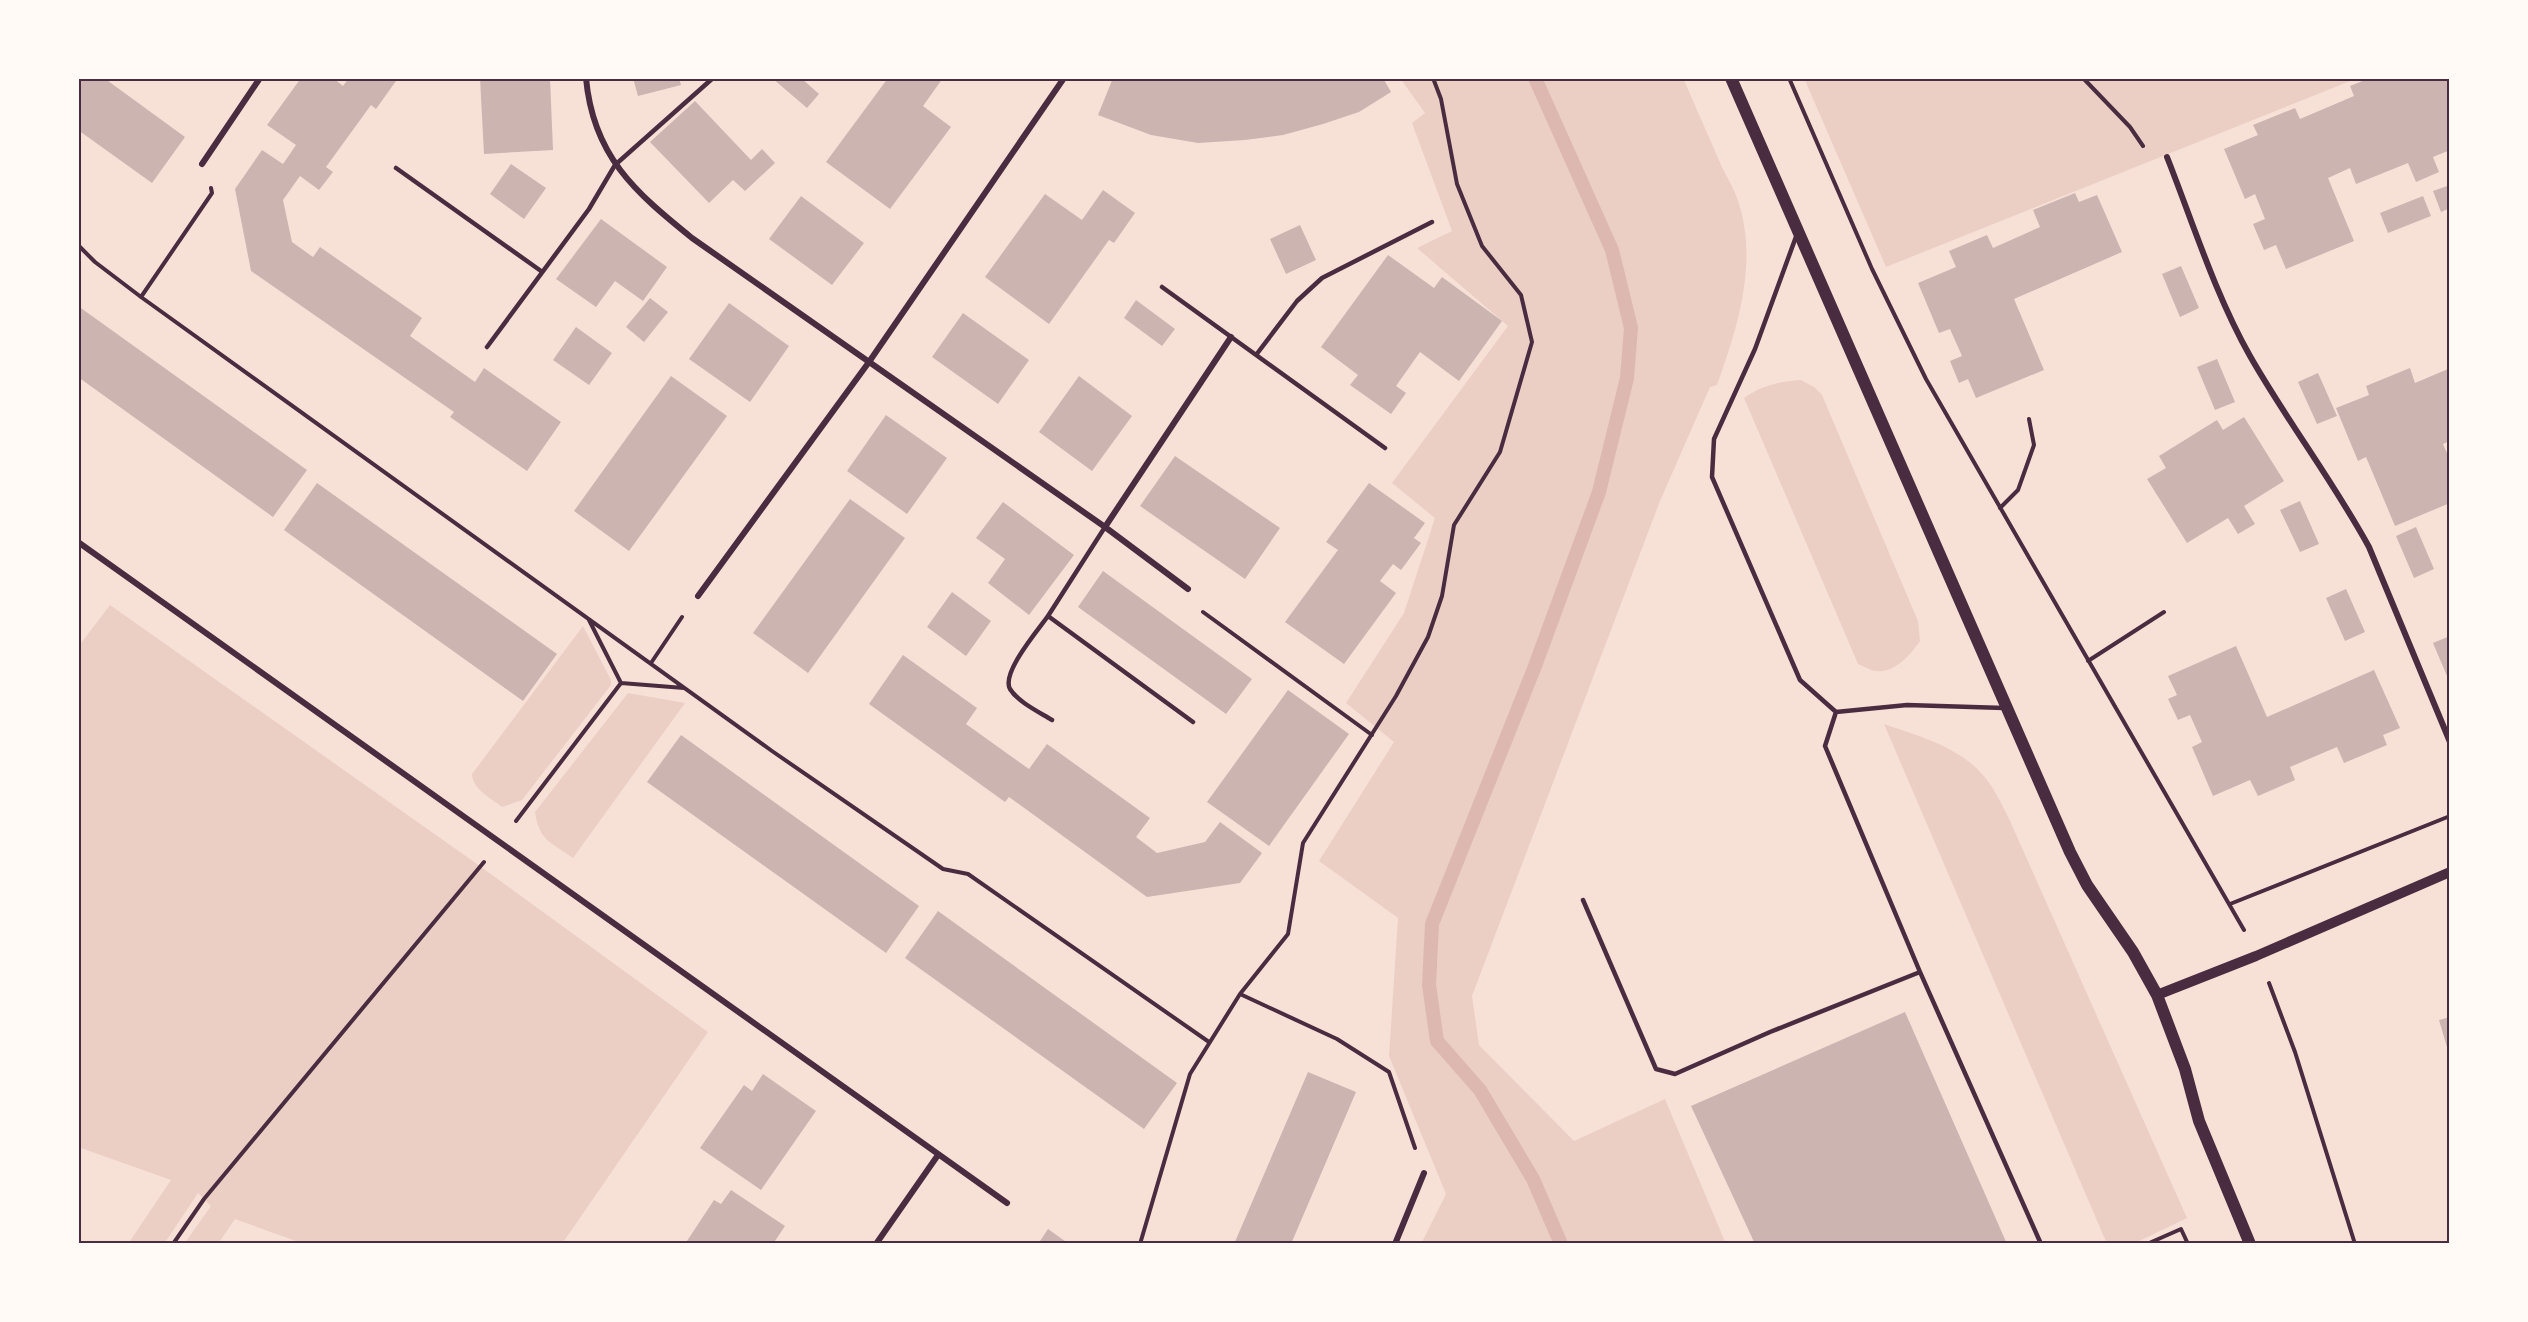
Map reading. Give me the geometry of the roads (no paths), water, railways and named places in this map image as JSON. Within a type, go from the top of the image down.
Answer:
[{"type":"main road","points":[[1731,78],[2087,885],[2133,952],[2157,995],[2185,1070],[2199,1121],[2250,1244]]},
{"type":"street","points":[[202,164],[260,78]]},
{"type":"street","points":[[586,78],[588,99],[598,133],[615,165],[652,205],[692,238],[1105,527],[1188,589]]},
{"type":"street","points":[[698,596],[869,362],[1064,78]]},
{"type":"street","points":[[2167,157],[2229,314],[2256,365],[2353,517],[2369,547],[2450,742]]},
{"type":"street","points":[[1105,527],[1231,337]]},
{"type":"street","points":[[78,542],[1007,1203]]},
{"type":"street","points":[[2157,995],[2256,956],[2450,872]]},
{"type":"street","points":[[876,1244],[938,1155]]},
{"type":"street","points":[[1395,1244],[1424,1173]]},
{"type":"lane","points":[[487,347],[589,209],[615,165],[713,78]]},
{"type":"lane","points":[[396,168],[542,271]]},
{"type":"lane","points":[[1256,355],[1297,301],[1322,278],[1432,222]]},
{"type":"lane","points":[[1798,231],[1755,349],[1714,439],[1712,477],[1800,680],[1836,712],[1907,705],[2007,708]]},
{"type":"lane","points":[[1162,287],[1385,448]]},
{"type":"lane","points":[[1052,720],[1019,698],[1010,688],[1008,679],[1012,668],[1105,527]]},
{"type":"lane","points":[[1048,615],[1193,723]]},
{"type":"lane","points":[[1836,712],[1825,747],[1920,972],[2041,1244]]},
{"type":"lane","points":[[1583,900],[1656,1069],[1675,1074],[1770,1032],[1920,972]]},
{"type":"waterway","points":[[1535,78],[1612,250],[1631,328],[1627,378],[1599,492],[1535,666],[1432,924],[1429,985],[1437,1041],[1480,1090],[1533,1179],[1561,1244]]}]
